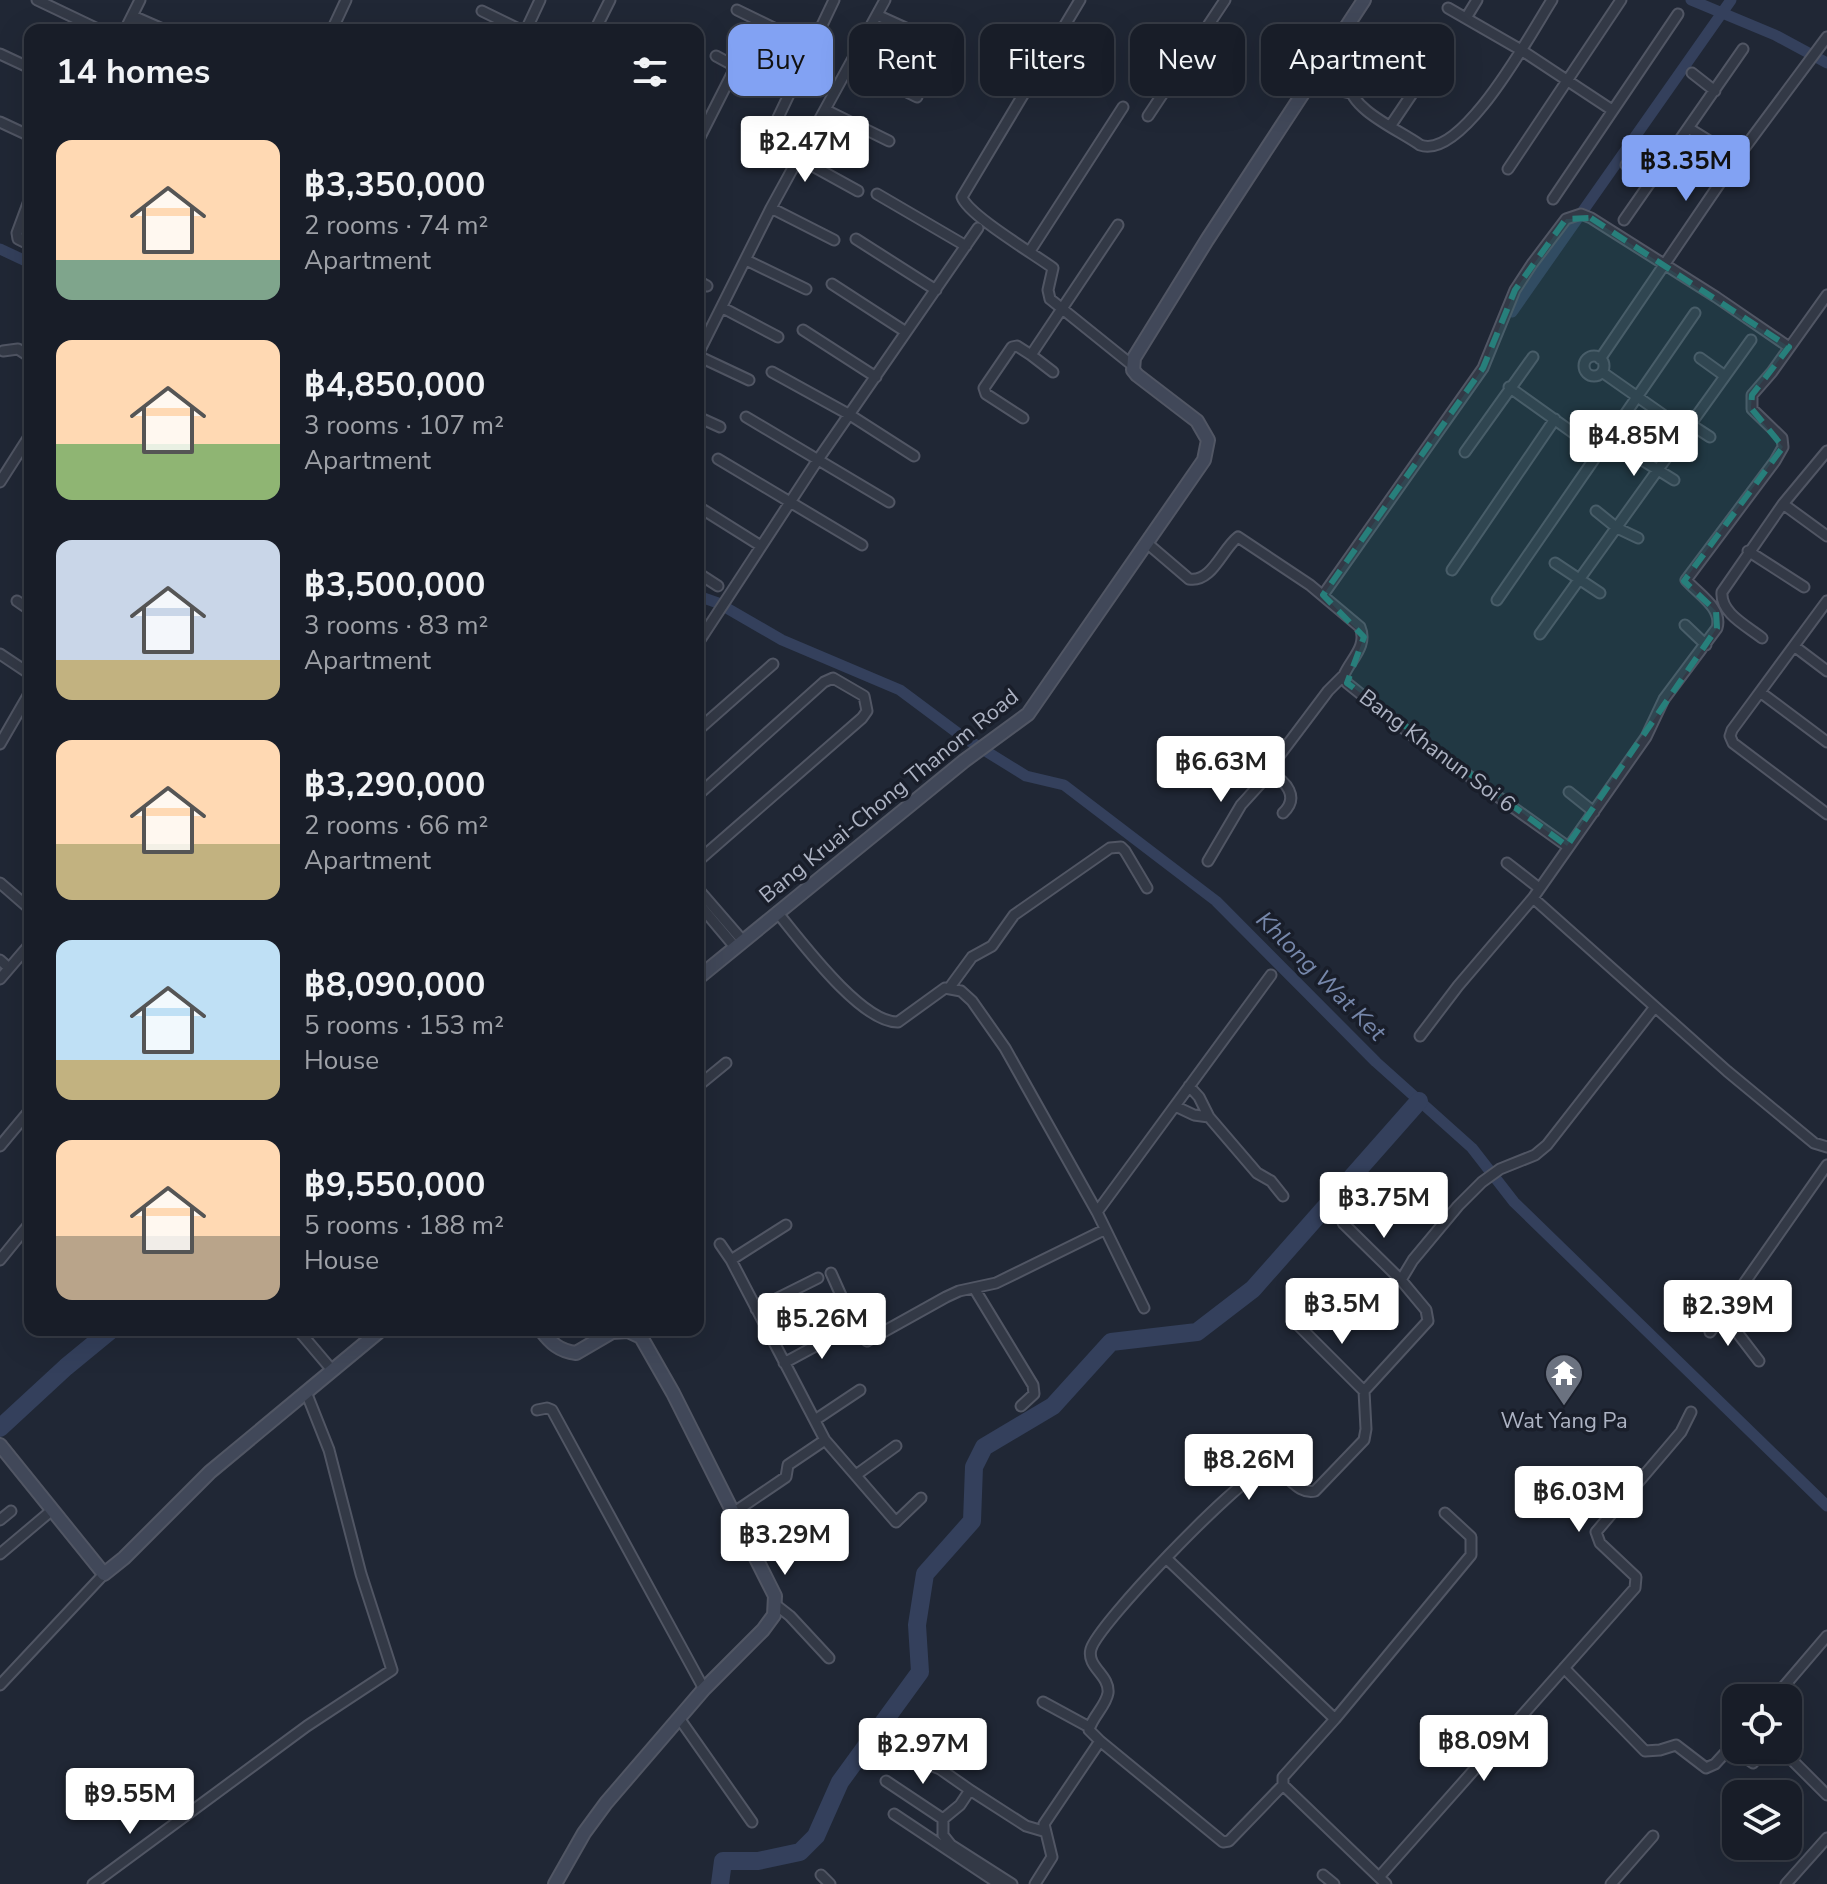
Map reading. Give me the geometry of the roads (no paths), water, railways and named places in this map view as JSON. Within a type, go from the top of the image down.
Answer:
[{"type":"street","points":[[37,0],[87,24]]},
{"type":"street","points":[[128,24],[140,0]]},
{"type":"street","points":[[335,24],[346,0]]},
{"type":"street","points":[[527,24],[540,0]]},
{"type":"street","points":[[598,24],[610,0]]},
{"type":"street","points":[[823,24],[834,0]]},
{"type":"street","points":[[872,24],[885,0]]},
{"type":"street","points":[[1080,0],[963,192],[963,202],[1053,268],[1048,296],[1132,365],[1141,344],[1302,96]]},
{"type":"street","points":[[1148,116],[1225,0]]},
{"type":"street","points":[[1348,24],[1364,0]]},
{"type":"street","points":[[1466,18],[1477,0]]},
{"type":"street","points":[[1352,96],[1359,105],[1420,145],[1438,146],[1458,132],[1484,106],[1552,0]]},
{"type":"street","points":[[1508,169],[1621,0]]},
{"type":"street","points":[[1448,8],[1521,50],[1612,110]]},
{"type":"street","points":[[737,10],[766,24]]},
{"type":"street","points":[[482,11],[511,24]]},
{"type":"street","points":[[1553,199],[1678,14]]},
{"type":"street","points":[[877,15],[897,24]]},
{"type":"street","points":[[133,16],[151,24]]},
{"type":"street","points":[[1600,359],[1737,158],[1827,37]]},
{"type":"street","points":[[1624,220],[1743,49]]},
{"type":"street","points":[[0,54],[24,65]]},
{"type":"street","points":[[716,56],[728,62]]},
{"type":"street","points":[[704,344],[771,208],[849,66]]},
{"type":"street","points":[[1692,73],[1715,91]]},
{"type":"street","points":[[704,129],[728,82]]},
{"type":"street","points":[[765,145],[788,96]]},
{"type":"street","points":[[1391,125],[1411,96]]},
{"type":"street","points":[[1030,251],[1123,107]]},
{"type":"street","points":[[826,110],[889,141]]},
{"type":"street","points":[[0,122],[24,133]]},
{"type":"street","points":[[1690,129],[1737,158]]},
{"type":"street","points":[[800,159],[858,191]]},
{"type":"street","points":[[1626,165],[1650,183]]},
{"type":"street","points":[[877,194],[966,246]]},
{"type":"street","points":[[771,208],[834,240]]},
{"type":"street","points":[[24,214],[17,233],[18,239],[24,242]]},
{"type":"street","points":[[1323,595],[1483,368],[1515,290],[1566,219],[1581,214],[1591,218],[1789,347]]},
{"type":"street","points":[[1031,355],[1118,225]]},
{"type":"street","points":[[704,634],[817,461],[978,228]]},
{"type":"street","points":[[856,239],[936,290]]},
{"type":"street","points":[[746,260],[806,289]]},
{"type":"street","points":[[832,284],[906,332]]},
{"type":"street","points":[[1420,1036],[1533,898],[1646,737],[1664,699],[1717,628],[1719,618],[1716,611],[1686,580],[1783,447],[1782,438],[1752,409],[1752,395],[1827,295]]},
{"type":"street","points":[[723,308],[778,337]]},
{"type":"street","points":[[1497,600],[1695,313]]},
{"type":"street","points":[[803,330],[876,377]]},
{"type":"street","points":[[1540,634],[1751,340]]},
{"type":"street","points":[[1023,418],[986,394],[984,388],[1012,347],[1017,346],[1053,372]]},
{"type":"street","points":[[3,351],[18,349],[24,353]]},
{"type":"street","points":[[1465,452],[1533,357]]},
{"type":"street","points":[[704,358],[749,380]]},
{"type":"street","points":[[1600,359],[1589,358],[1585,368],[1592,376],[1602,372]]},
{"type":"street","points":[[1700,358],[1725,376]]},
{"type":"street","points":[[1600,359],[1604,365],[1602,372]]},
{"type":"street","name":"Bang Kruai-Chong Thanom Road","points":[[704,973],[964,761],[1028,714],[1148,544],[1204,460],[1208,440],[1197,421],[1137,375],[1132,365]]},
{"type":"street","points":[[772,372],[850,415],[914,456]]},
{"type":"street","points":[[1602,372],[1636,398],[1710,437]]},
{"type":"street","points":[[1509,387],[1600,452]]},
{"type":"street","points":[[746,417],[889,502]]},
{"type":"street","points":[[1452,570],[1555,419]]},
{"type":"street","points":[[704,420],[720,427]]},
{"type":"street","points":[[0,482],[24,444]]},
{"type":"street","points":[[1762,638],[1728,611],[1721,598],[1724,586],[1783,504],[1824,462],[1827,451]]},
{"type":"street","points":[[1634,455],[1674,480]]},
{"type":"street","points":[[718,459],[862,545]]},
{"type":"street","points":[[1783,504],[1827,536]]},
{"type":"street","points":[[704,510],[761,546]]},
{"type":"street","points":[[1596,511],[1617,528],[1638,538]]},
{"type":"street","name":"Bang Khanun Soi 6","points":[[1148,544],[1189,579],[1196,580],[1205,577],[1238,537],[1323,595],[1363,633],[1360,649],[1344,675],[1347,683],[1413,736],[1567,846]]},
{"type":"street","points":[[1748,551],[1804,587]]},
{"type":"street","points":[[1555,563],[1600,593]]},
{"type":"street","points":[[704,577],[718,586]]},
{"type":"street","points":[[17,601],[24,606]]},
{"type":"street","points":[[1827,601],[1730,736],[1733,743],[1827,814]]},
{"type":"street","points":[[1685,625],[1706,645]]},
{"type":"street","points":[[1794,646],[1827,671]]},
{"type":"street","points":[[0,654],[24,670]]},
{"type":"street","points":[[704,725],[773,664]]},
{"type":"street","points":[[1208,861],[1241,805],[1270,773],[1270,768],[1321,700],[1344,675]]},
{"type":"street","points":[[704,790],[824,682],[833,678],[864,696],[867,711],[862,718],[704,856]]},
{"type":"street","points":[[1760,692],[1827,742]]},
{"type":"street","points":[[0,744],[24,703]]},
{"type":"street","points":[[0,716],[12,724]]},
{"type":"street","points":[[1270,773],[1285,782],[1291,793],[1290,804],[1283,813]]},
{"type":"street","points":[[1569,792],[1594,812]]},
{"type":"street","points":[[777,912],[824,970],[849,995],[883,1020],[898,1022],[950,987],[972,957],[995,943],[1014,915],[1110,848],[1121,847],[1125,851],[1147,888]]},
{"type":"street","points":[[1507,863],[1539,888]]},
{"type":"street","points":[[0,883],[24,904]]},
{"type":"street","points":[[704,897],[739,944]]},
{"type":"street","points":[[1533,898],[1654,1008],[1814,1143],[1827,1147]]},
{"type":"street","points":[[704,909],[739,944]]},
{"type":"street","points":[[0,979],[24,951]]},
{"type":"street","points":[[0,960],[9,968]]},
{"type":"street","points":[[1097,1212],[1271,975]]},
{"type":"street","points":[[950,987],[961,991],[972,1001],[1005,1048],[1097,1212],[1144,1308]]},
{"type":"street","points":[[1401,1280],[1413,1260],[1482,1182],[1500,1169],[1535,1155],[1547,1145],[1654,1008]]},
{"type":"street","points":[[704,1081],[726,1063]]},
{"type":"street","points":[[1189,1086],[1199,1097],[1209,1117],[1257,1173],[1271,1181],[1283,1196]]},
{"type":"street","points":[[1175,1106],[1194,1115],[1209,1117]]},
{"type":"street","points":[[0,1146],[24,1117]]},
{"type":"street","points":[[1710,1332],[1827,1165]]},
{"type":"street","points":[[1343,1223],[1401,1280],[1426,1310],[1428,1321],[1364,1391]]},
{"type":"street","points":[[731,1260],[786,1225]]},
{"type":"street","points":[[0,1260],[24,1230]]},
{"type":"street","points":[[831,1273],[848,1311],[867,1341],[946,1297],[996,1283],[1104,1230]]},
{"type":"street","points":[[720,1244],[825,1440],[896,1522],[921,1498]]},
{"type":"street","points":[[756,1309],[818,1278]]},
{"type":"street","points":[[974,1288],[1033,1385],[1034,1394],[1021,1406]]},
{"type":"street","points":[[1723,1314],[1759,1361]]},
{"type":"street","points":[[1298,1325],[1364,1391],[1364,1440],[1315,1491],[1305,1492],[1278,1470],[1264,1469],[1216,1508],[1115,1612],[1095,1638],[1091,1650],[1091,1659],[1105,1680],[1108,1693],[1089,1727],[1091,1734],[1223,1842],[1229,1841],[1283,1785],[1283,1777],[1471,1555],[1471,1537],[1445,1513]]},
{"type":"street","points":[[784,1363],[845,1330]]},
{"type":"street","points":[[303,1336],[332,1370]]},
{"type":"street","points":[[0,1685],[104,1574],[210,1472],[374,1336]]},
{"type":"street","points":[[546,1336],[561,1350],[576,1353],[605,1336]]},
{"type":"street","points":[[555,1884],[596,1816],[704,1689],[763,1630],[774,1615],[776,1605],[775,1596],[667,1381],[639,1336]]},
{"type":"street","points":[[815,1420],[860,1390]]},
{"type":"street","points":[[93,1884],[307,1726],[392,1670],[358,1564],[329,1450],[306,1392]]},
{"type":"street","points":[[537,1410],[552,1410],[704,1689]]},
{"type":"street","points":[[1283,1785],[1383,1880],[1638,1583],[1636,1577],[1596,1538],[1598,1527],[1681,1432],[1691,1412]]},
{"type":"street","points":[[733,1513],[786,1477],[788,1465],[825,1440]]},
{"type":"street","points":[[0,1445],[104,1574]]},
{"type":"street","points":[[856,1475],[896,1446]]},
{"type":"street","points":[[0,1520],[11,1511]]},
{"type":"street","points":[[0,1554],[51,1511]]},
{"type":"street","points":[[1167,1559],[1335,1719]]},
{"type":"street","points":[[776,1605],[829,1658]]},
{"type":"street","points":[[1786,1684],[1827,1636]]},
{"type":"street","points":[[1564,1668],[1645,1751],[1676,1745],[1706,1768],[1722,1756]]},
{"type":"street","points":[[1043,1702],[1089,1727]]},
{"type":"street","points":[[679,1718],[752,1822]]},
{"type":"street","points":[[1035,1884],[1052,1857],[1043,1831],[1047,1818],[1100,1741]]},
{"type":"street","points":[[917,1760],[940,1769],[1026,1826],[1043,1831]]},
{"type":"street","points":[[1796,1764],[1827,1795]]},
{"type":"street","points":[[886,1781],[943,1819]]},
{"type":"street","points":[[943,1819],[960,1805],[970,1790]]},
{"type":"street","points":[[894,1814],[999,1884]]},
{"type":"street","points":[[943,1819],[943,1835],[951,1845],[1012,1884]]},
{"type":"street","points":[[1611,1884],[1653,1836]]},
{"type":"street","points":[[1786,1884],[1827,1838]]},
{"type":"street","points":[[821,1875],[830,1884]]},
{"type":"street","points":[[1323,1875],[1334,1884]]},
{"type":"waterway","points":[[1691,0],[1775,35],[1827,63]]},
{"type":"waterway","points":[[1512,312],[1731,0]]},
{"type":"waterway","name":"Khlong Wat Ket","points":[[0,249],[24,260]]},
{"type":"waterway","name":"Khlong Wat Ket","points":[[704,598],[782,640],[900,690],[963,737],[1026,776],[1064,785],[1216,901],[1376,1062],[1472,1148],[1514,1202],[1827,1506]]},
{"type":"waterway","points":[[720,1884],[723,1861],[758,1861],[800,1852],[816,1836],[840,1782],[920,1672],[917,1625],[925,1574],[972,1521],[974,1467],[984,1447],[1053,1406],[1111,1342],[1197,1332],[1253,1289],[1419,1101]]},
{"type":"waterway","points":[[0,1428],[104,1336]]},
{"type":"place","name":"Wat Yang Pa","points":[[1564,1407]]}]
